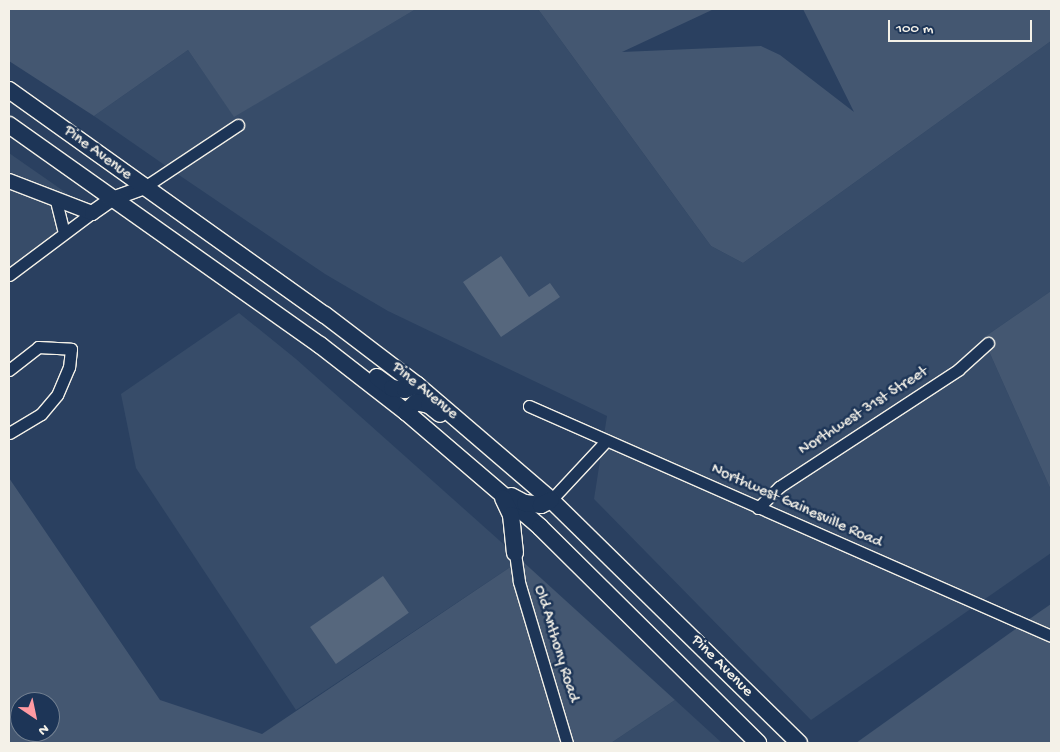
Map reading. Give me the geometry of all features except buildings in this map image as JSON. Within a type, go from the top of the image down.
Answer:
[{"type":"highway","name":"Pine Avenue","points":[[9,90],[143,188],[325,316],[416,385],[496,451],[551,500],[799,743]]},
{"type":"highway","name":"Pine Avenue","points":[[11,128],[279,316],[406,412],[540,527],[758,743]]},
{"type":"highway","points":[[279,316],[302,321],[392,388],[405,390],[416,385]]},
{"type":"highway","points":[[406,412],[416,402],[429,405],[478,448],[488,452],[496,451]]},
{"type":"highway","points":[[500,491],[525,503],[541,504],[551,500]]},
{"type":"highway","points":[[500,491],[512,515],[515,553]]},
{"type":"highway","points":[[515,553],[522,536],[540,527]]},
{"type":"main road","points":[[9,181],[56,202],[92,213],[112,199],[143,188]]},
{"type":"street","points":[[143,188],[238,125]]},
{"type":"street","points":[[56,202],[64,234]]},
{"type":"street","points":[[9,276],[92,213]]},
{"type":"street","name":"Northwest 31st Street","points":[[758,508],[779,487],[959,369],[988,343]]},
{"type":"street","points":[[9,370],[38,347],[71,349],[69,367],[57,395],[41,414],[9,433]]},
{"type":"street","name":"Northwest Gainesville Road","points":[[529,406],[1051,636]]},
{"type":"street","points":[[551,500],[606,441]]},
{"type":"street","name":"Old Anthony Road","points":[[515,553],[519,582],[567,743]]},
{"type":"shaded area","points":[[9,9],[416,9],[234,117],[188,50],[94,116],[9,61]]},
{"type":"shaded area","points":[[416,9],[538,9],[711,246],[743,263],[1051,41],[1051,291],[983,338],[1051,490],[1051,553],[811,720],[594,499],[607,416],[388,311],[325,274],[176,173],[245,127],[240,117],[166,166],[94,116],[188,50],[234,116]]},
{"type":"shaded area","points":[[538,9],[714,9],[622,52],[761,46],[780,55],[854,112],[803,9],[1051,9],[1051,41],[743,263],[711,246]]},
{"type":"shaded area","points":[[9,153],[85,206],[9,175]]},
{"type":"shaded area","points":[[9,186],[52,206],[58,231],[9,268]]},
{"type":"shaded area","points":[[1051,291],[1051,490],[983,338]]},
{"type":"shaded area","points":[[239,313],[296,359],[509,549],[512,566],[296,710],[136,468],[121,394]]},
{"type":"shaded area","points":[[9,478],[160,700],[262,734],[512,566],[562,743],[9,743]]},
{"type":"shaded area","points":[[521,560],[675,700],[611,743],[572,743],[524,581]]},
{"type":"shaded area","points":[[1051,604],[1051,743],[856,743],[1038,613]]},
{"type":"shaded area","points":[[675,700],[722,743],[611,743]]}]
